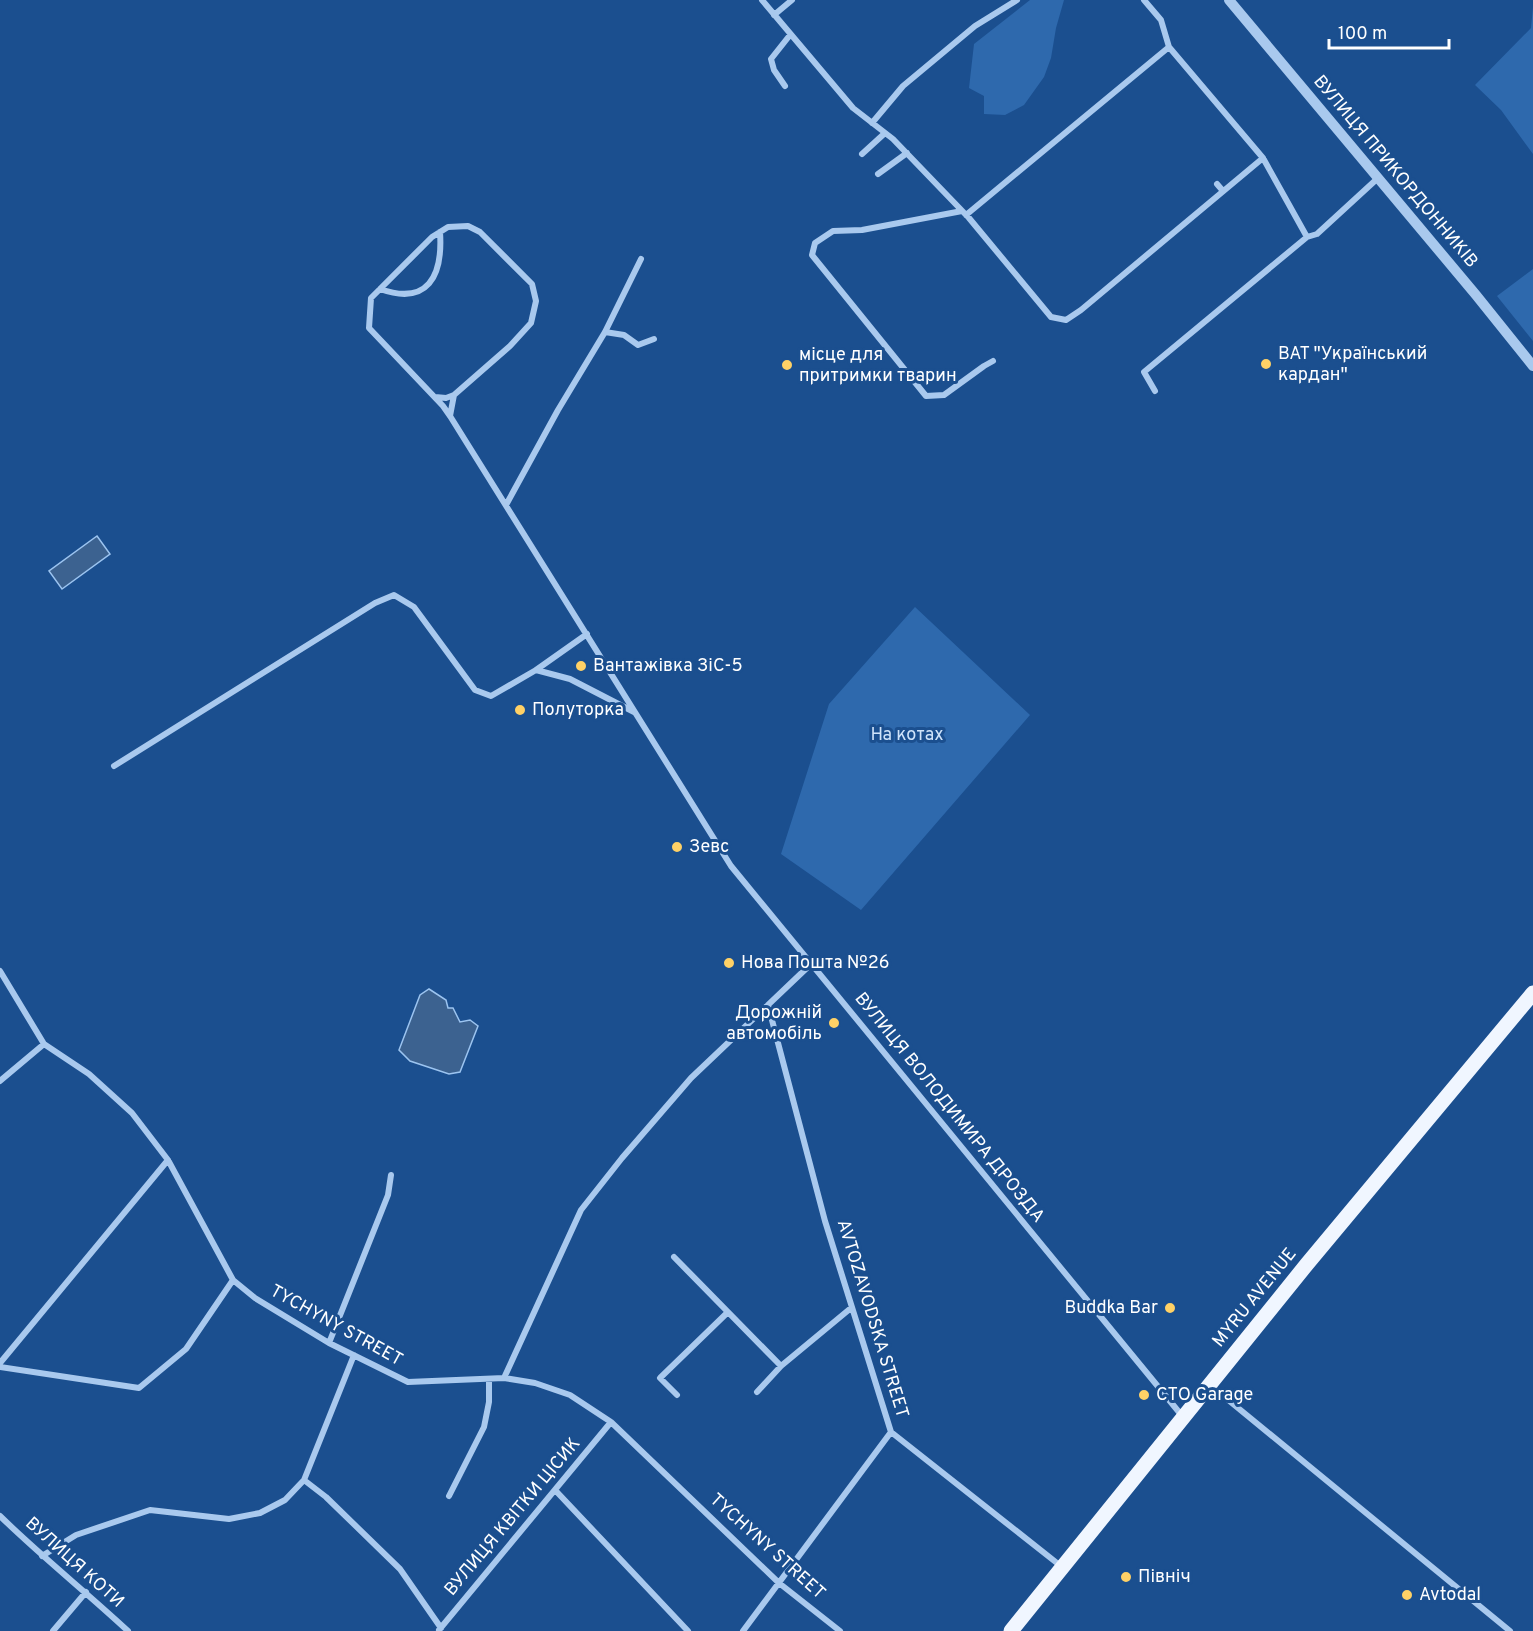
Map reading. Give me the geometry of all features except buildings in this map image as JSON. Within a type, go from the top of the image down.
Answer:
[{"type":"main road","name":"MYRU AVENUE","points":[[1011,1631],[1308,1264],[1527,1005],[1533,993]]},
{"type":"street","points":[[762,0],[853,108],[907,153],[964,213],[1051,317],[1066,320],[1081,310],[1263,158]]},
{"type":"street","points":[[774,15],[792,0]]},
{"type":"street","points":[[872,123],[903,86],[975,26],[1017,0]]},
{"type":"street","points":[[1144,0],[1161,20],[1169,47],[1263,158],[1307,237]]},
{"type":"street","name":"ВУЛИЦЯ ПРИКОРДОННИКІВ","points":[[1229,0],[1533,366]]},
{"type":"street","points":[[785,86],[774,70],[771,59],[790,34]]},
{"type":"street","points":[[993,361],[944,395],[926,396],[812,255],[815,243],[833,231],[862,230],[964,213],[1169,47]]},
{"type":"street","points":[[862,154],[885,133]]},
{"type":"street","points":[[878,174],[907,153]]},
{"type":"street","points":[[1155,391],[1144,372],[1307,237],[1317,234],[1378,178]]},
{"type":"street","points":[[1217,184],[1223,191]]},
{"type":"street","name":"ВУЛИЦЯ ВОЛОДИМИРА ДРОЗДА","points":[[454,395],[510,346],[531,323],[536,301],[532,284],[480,232],[468,226],[448,227],[432,237],[371,298],[369,328],[435,397],[450,417],[731,866],[1184,1417]]},
{"type":"street","points":[[380,289],[403,295],[418,292],[429,285],[437,272],[442,254],[440,232]]},
{"type":"street","points":[[506,505],[558,410],[605,332],[641,259]]},
{"type":"street","points":[[605,332],[624,335],[638,345],[654,339]]},
{"type":"street","points":[[435,397],[446,398],[454,395]]},
{"type":"street","points":[[450,417],[454,395]]},
{"type":"street","points":[[114,766],[375,603],[394,595],[414,607],[475,690],[491,696],[536,670],[587,634]]},
{"type":"street","points":[[536,670],[570,679],[636,714]]},
{"type":"street","points":[[504,1378],[581,1210],[691,1078],[811,964]]},
{"type":"street","name":"TYCHYNY STREET","points":[[0,971],[44,1044],[90,1074],[132,1113],[168,1160],[232,1280],[255,1299],[329,1342],[408,1382],[504,1378],[535,1383],[570,1395],[611,1422],[779,1583],[840,1631]]},
{"type":"street","name":"AVTOZAVODSKA STREET","points":[[768,1005],[825,1221],[891,1432],[1062,1567]]},
{"type":"street","points":[[0,1081],[44,1044]]},
{"type":"street","points":[[168,1160],[0,1365],[139,1388],[186,1349],[232,1280]]},
{"type":"street","points":[[329,1342],[388,1195],[391,1175]]},
{"type":"street","points":[[674,1257],[781,1366]]},
{"type":"street","points":[[757,1392],[781,1366],[851,1308]]},
{"type":"street","points":[[677,1395],[660,1378],[728,1312]]},
{"type":"street","points":[[42,1556],[76,1535],[150,1510],[229,1519],[260,1513],[285,1500],[304,1480],[354,1355]]},
{"type":"street","points":[[449,1496],[484,1427],[489,1401],[489,1379]]},
{"type":"street","points":[[1209,1385],[1510,1631]]},
{"type":"street","name":"ВУЛИЦЯ КВІТКИ ЦІСИК","points":[[440,1629],[611,1422]]},
{"type":"street","points":[[743,1631],[891,1432]]},
{"type":"street","points":[[304,1480],[326,1497],[400,1569],[440,1629]]},
{"type":"street","points":[[555,1490],[688,1631]]},
{"type":"street","name":"ВУЛИЦЯ КОТИ","points":[[0,1516],[128,1631]]},
{"type":"street","points":[[53,1631],[86,1592]]},
{"type":"green space","points":[[1030,0],[1064,0],[1051,58],[1044,77],[1024,105],[1005,115],[984,114],[984,96],[969,88],[974,44]]},
{"type":"green space","points":[[1533,7],[1533,154],[1501,110],[1475,85],[1531,28]]},
{"type":"green space","points":[[1533,269],[1533,341],[1497,296]]},
{"type":"green space","name":"На котах","points":[[915,607],[1030,715],[861,910],[781,854],[829,704]]},
{"type":"shaded area","points":[[97,536],[110,554],[62,589],[49,571]]},
{"type":"shaded area","points":[[429,989],[446,1000],[448,1008],[453,1008],[460,1022],[470,1020],[478,1026],[460,1072],[449,1074],[410,1061],[399,1050],[420,995]]},
{"type":"place","name":"ВАТ \"Український кардан\"","points":[[1266,364]]},
{"type":"place","name":"місце для притримки тварин","points":[[787,365]]},
{"type":"place","name":"Вантажівка ЗіС-5","points":[[581,666]]},
{"type":"place","name":"Полуторка","points":[[520,710]]},
{"type":"place","name":"Зевс","points":[[677,847]]},
{"type":"place","name":"Нова Пошта №26","points":[[729,963]]},
{"type":"place","name":"Дорожній автомобіль","points":[[834,1023]]},
{"type":"place","name":"Buddka Bar","points":[[1170,1308]]},
{"type":"place","name":"СТО Garage","points":[[1144,1395]]},
{"type":"place","name":"Північ","points":[[1126,1577]]},
{"type":"place","name":"Avtodal","points":[[1407,1595]]}]
